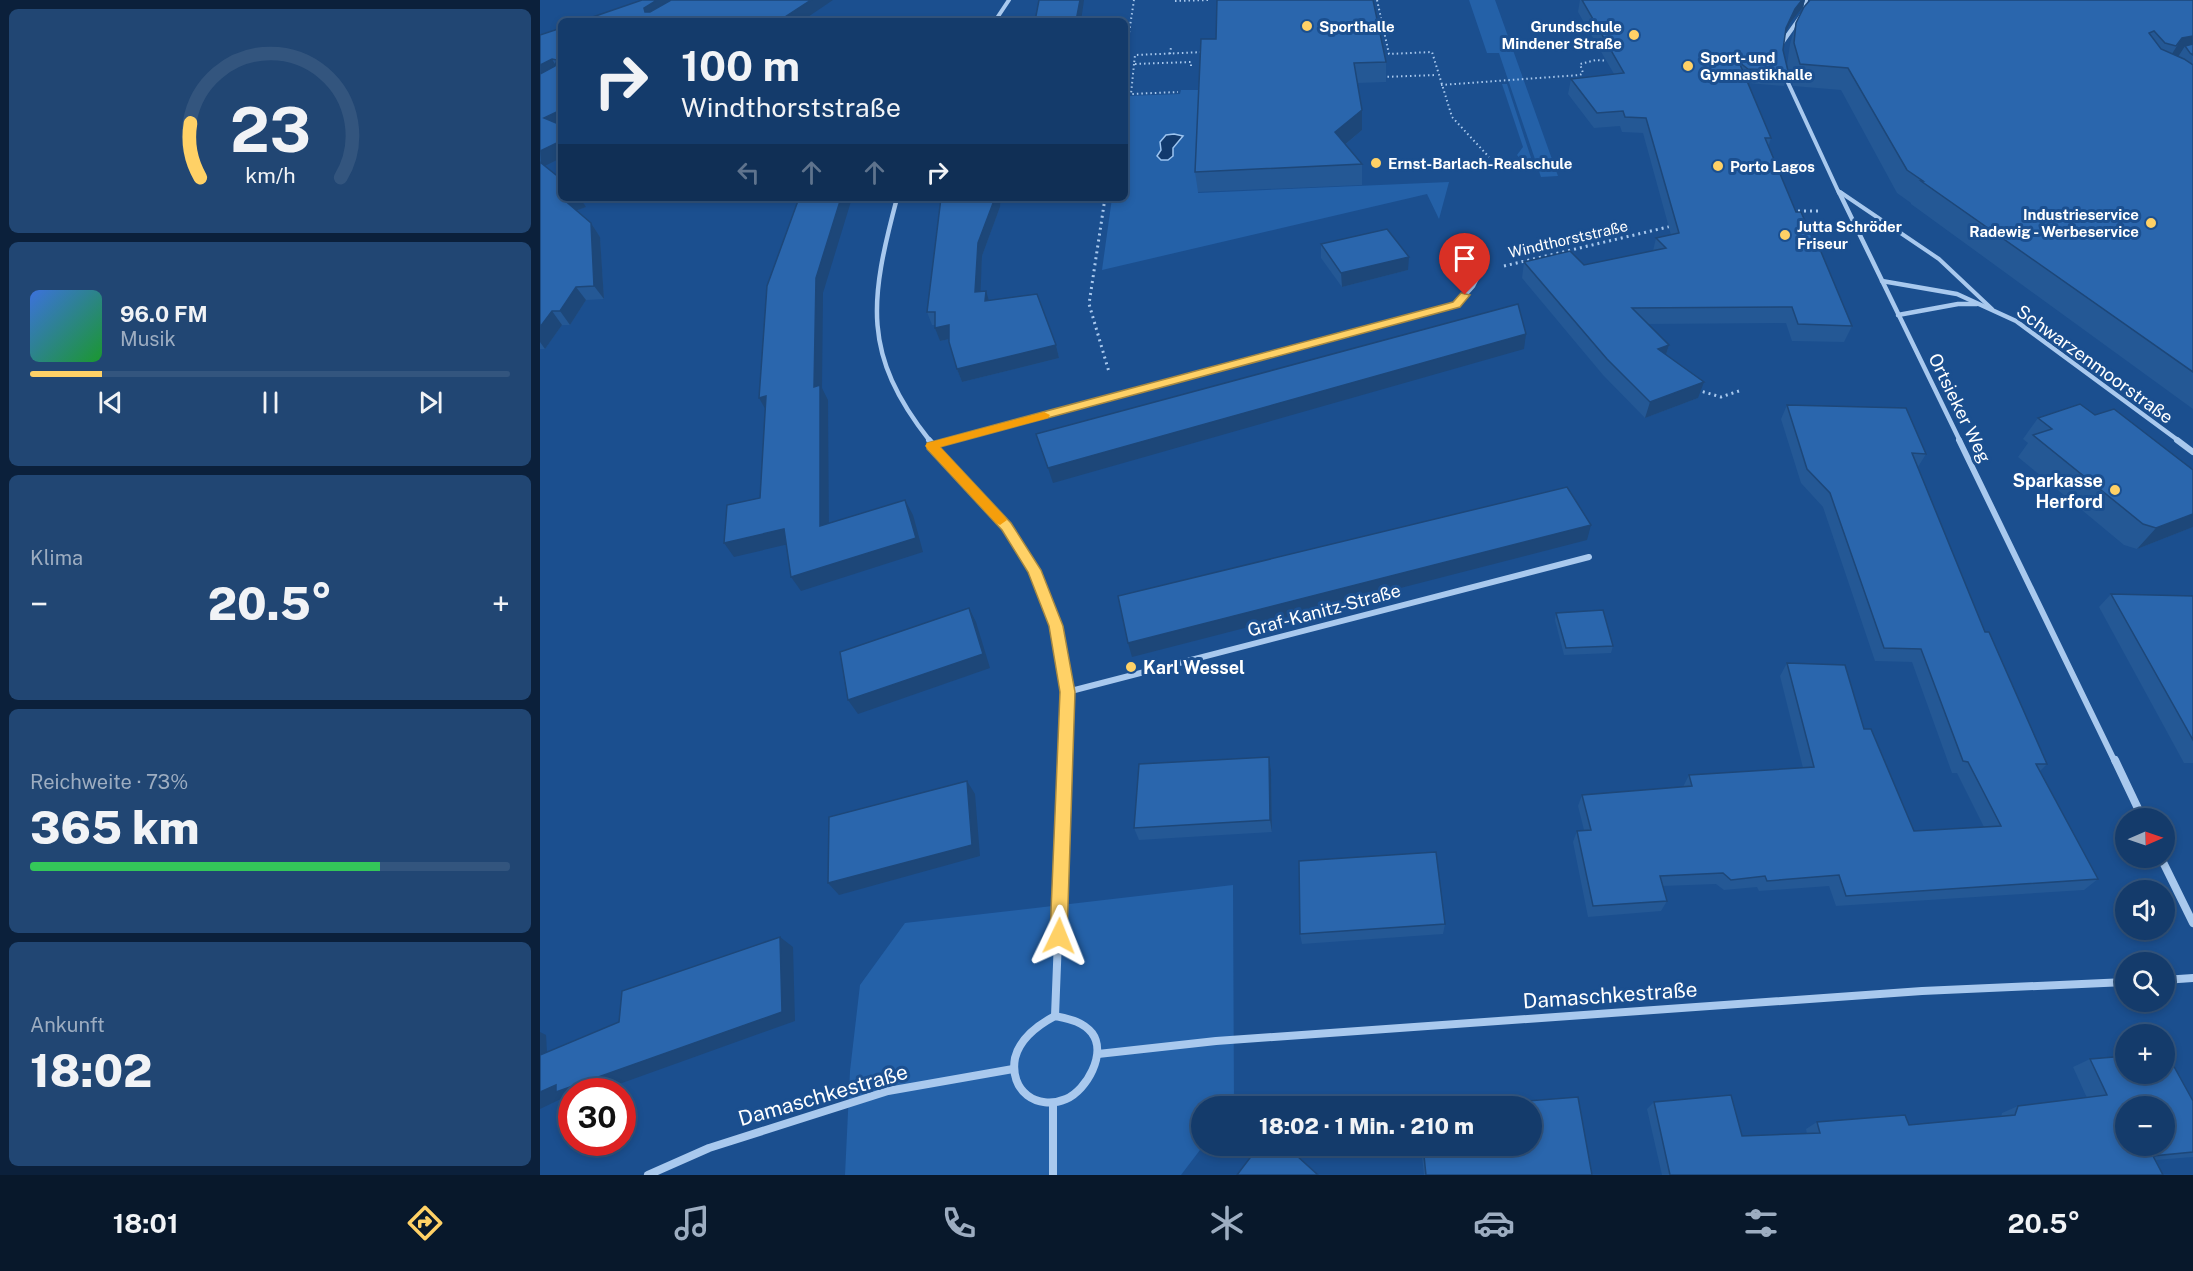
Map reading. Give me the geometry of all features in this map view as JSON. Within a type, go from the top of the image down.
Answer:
[{"type":"street","points":[[997,18],[1009,0]]},
{"type":"street","points":[[1805,10],[1806,0]]},
{"type":"street","points":[[1782,51],[1782,42],[1788,31],[1811,5]]},
{"type":"street","name":"Ortsieker Weg","points":[[1783,69],[1797,106],[2138,808]]},
{"type":"street","points":[[896,201],[878,276],[878,341],[890,378],[907,412],[932,446],[1007,527],[1035,570],[1056,626],[1067,692],[1055,1016]]},
{"type":"street","points":[[932,446],[1457,304],[1473,286],[1479,272]]},
{"type":"street","name":"Schwarzenmoorstraße","points":[[1882,281],[1957,294],[2016,321],[2193,453]]},
{"type":"street","name":"Schwarzenmoorstraße","points":[[1898,315],[1977,304]]},
{"type":"street","name":"Graf-Kanitz-Straße","points":[[1067,692],[1589,557]]},
{"type":"street","points":[[2167,868],[2193,924]]},
{"type":"street","points":[[2175,979],[2193,978]]},
{"type":"street","name":"Damaschkestraße","points":[[1098,1054],[1276,1037],[1910,992],[2115,982]]},
{"type":"street","points":[[1055,1016],[1071,1017],[1086,1024],[1095,1037],[1098,1054],[1094,1072],[1084,1087],[1069,1098],[1053,1104],[1038,1103],[1025,1096],[1017,1084],[1013,1069],[1016,1052],[1026,1035],[1040,1023],[1055,1016]]},
{"type":"street","name":"Damaschkestraße","points":[[648,1175],[709,1148],[888,1090],[1013,1069]]},
{"type":"street","points":[[1053,1104],[1053,1175]]},
{"type":"lane","points":[[1839,191],[1913,238],[1964,278],[1992,309]]},
{"type":"path","points":[[1128,39],[1134,0]]},
{"type":"path","points":[[1176,1],[1209,0]]},
{"type":"path","points":[[1377,0],[1389,54],[1431,52],[1452,117],[1489,157]]},
{"type":"path","points":[[1170,54],[1171,47]]},
{"type":"path","points":[[1178,92],[1131,94],[1135,55],[1205,52]]},
{"type":"path","points":[[1441,85],[1580,75],[1583,74],[1580,64],[1586,61],[1613,63]]},
{"type":"path","points":[[1134,64],[1191,62],[1191,66]]},
{"type":"path","points":[[1381,77],[1437,75]]},
{"type":"path","points":[[1105,201],[1089,304],[1097,337],[1118,396]]},
{"type":"path","points":[[1783,211],[1848,210]]},
{"type":"path","name":"Windthorststraße","points":[[1479,272],[1677,225]]},
{"type":"path","points":[[1693,388],[1721,397],[1739,391]]},
{"type":"shaded area","points":[[1469,0],[1495,0],[1558,176],[1541,177],[1499,53],[1487,53]]},
{"type":"shaded area","points":[[1502,84],[1507,84],[1534,167],[1526,165],[1517,155],[1523,147]]},
{"type":"shaded area","points":[[1181,90],[1202,90],[1198,193],[1449,182],[1439,219],[1427,194],[1102,270],[1112,201],[1128,201],[1128,96],[1180,94]]},
{"type":"shaded area","points":[[1166,135],[1183,136],[1173,148],[1173,156],[1168,160],[1161,160],[1157,156],[1161,150],[1160,142]]},
{"type":"shaded area","points":[[1233,885],[1234,1096],[1191,1096],[1191,1156],[1195,1156],[1181,1175],[845,1175],[850,1071],[860,985],[905,923]]},
{"type":"building","points":[[642,0],[657,0],[644,8],[645,12],[650,12],[671,0],[811,0],[784,18],[590,18]]},
{"type":"building","points":[[1039,0],[1080,0],[1077,18],[1036,18]]},
{"type":"building","points":[[1217,0],[1373,0],[1386,62],[1354,63],[1362,110],[1335,132],[1362,164],[1195,172],[1201,39],[1216,39]]},
{"type":"building","points":[[1582,0],[1802,0],[1786,28],[1783,50],[1788,71],[1748,69],[1739,62],[1771,138],[1765,138],[1796,212],[1801,212],[1811,235],[1814,235],[1852,326],[1798,324],[1792,307],[1632,308],[1669,345],[1658,349],[1704,382],[1650,402],[1607,359],[1524,262],[1570,251],[1584,265],[1666,248],[1656,238],[1679,233],[1646,118],[1625,117],[1623,111],[1597,113],[1571,79],[1624,73]]},
{"type":"building","points":[[1810,0],[2193,0],[2193,36],[2182,38],[2176,46],[2165,43],[2154,31],[2149,33],[2161,49],[2193,65],[2193,372],[1907,170],[1848,68],[1800,64],[1794,43],[1796,23]]},
{"type":"building","points":[[558,29],[558,111],[544,118],[558,124],[558,142],[540,151],[540,74],[555,66],[557,60],[552,59],[540,65],[540,35]]},
{"type":"building","points":[[2193,44],[2193,55],[2185,46]]},
{"type":"building","points":[[540,162],[558,177],[558,201],[565,201],[591,223],[594,286],[576,287],[560,311],[552,311],[540,327]]},
{"type":"building","points":[[798,201],[840,201],[816,278],[814,387],[820,385],[820,526],[905,500],[916,538],[791,577],[784,529],[724,543],[727,505],[760,498],[766,396],[759,398],[767,286]]},
{"type":"building","points":[[941,201],[994,201],[978,243],[975,292],[986,291],[985,301],[1037,294],[1056,345],[957,369],[949,342],[949,325],[935,328],[935,312],[927,312]]},
{"type":"building","points":[[1387,229],[1409,257],[1341,273],[1321,244]]},
{"type":"building","points":[[1518,304],[1526,334],[1048,468],[1036,434]]},
{"type":"building","points":[[2080,404],[2095,415],[2114,409],[2193,470],[2193,514],[2156,528],[2143,524],[2033,435],[2052,429],[2038,418]]},
{"type":"building","points":[[1787,405],[1906,408],[1926,454],[1912,453],[1985,632],[1989,632],[2047,764],[2036,764],[2098,879],[1846,896],[1839,875],[1767,881],[1765,876],[1731,880],[1723,873],[1660,876],[1667,901],[1593,906],[1577,831],[1591,830],[1582,795],[1692,786],[1689,775],[1814,767],[1787,663],[1845,665],[1864,729],[1871,729],[1914,831],[2001,826],[1968,762],[1963,761],[1921,649],[1884,648],[1830,493],[1807,469]]},
{"type":"building","points":[[1567,487],[1591,525],[1128,643],[1118,596]]},
{"type":"building","points":[[2111,594],[2193,596],[2193,740]]},
{"type":"building","points":[[969,608],[983,654],[848,700],[840,652]]},
{"type":"building","points":[[1603,610],[1613,646],[1566,648],[1556,613]]},
{"type":"building","points":[[1269,757],[1270,820],[1134,828],[1139,764]]},
{"type":"building","points":[[967,781],[972,845],[828,883],[829,817]]},
{"type":"building","points":[[1436,852],[1445,924],[1300,934],[1299,861]]},
{"type":"building","points":[[780,937],[782,1012],[596,1078],[558,1078],[558,1091],[556,1092],[556,1085],[540,1092],[540,1055],[619,1022],[622,991]]},
{"type":"building","points":[[2115,1057],[2115,1084],[2175,1084],[2175,1068],[2193,1101],[2193,1152],[2175,1154],[2175,1096],[2115,1096],[2115,1156],[2153,1156],[2163,1175],[1670,1175],[1654,1102],[1731,1095],[1742,1136],[1820,1133],[1817,1122],[1905,1115],[1909,1125],[2015,1115],[2018,1106],[2107,1095],[2090,1059]]},
{"type":"building","points":[[1578,1097],[1592,1175],[1426,1175],[1424,1156],[1542,1156],[1542,1100]]},
{"type":"building","points":[[1251,1156],[1297,1156],[1318,1175],[1237,1175]]},
{"type":"slow traffic","points":[[1000,520],[932,446],[1044,415]]},
{"type":"place","name":"Sporthalle","points":[[1307,26]]},
{"type":"place","name":"Grundschule Mindener Straße","points":[[1634,35]]},
{"type":"place","name":"Sport- und Gymnastikhalle","points":[[1688,66]]},
{"type":"place","name":"Ernst-Barlach-Realschule","points":[[1376,163]]},
{"type":"place","name":"Porto Lagos","points":[[1718,166]]},
{"type":"place","name":"Industrieservice Radewig - Werbeservice","points":[[2151,223]]},
{"type":"place","name":"Jutta Schröder Friseur","points":[[1785,235]]},
{"type":"place","name":"Sparkasse Herford","points":[[2115,490]]},
{"type":"place","name":"Karl Wessel","points":[[1131,667]]},
{"type":"route","points":[[1059,936],[1067,692],[1056,626],[1035,570],[1007,527],[932,446],[1457,304],[1465,295]]}]
